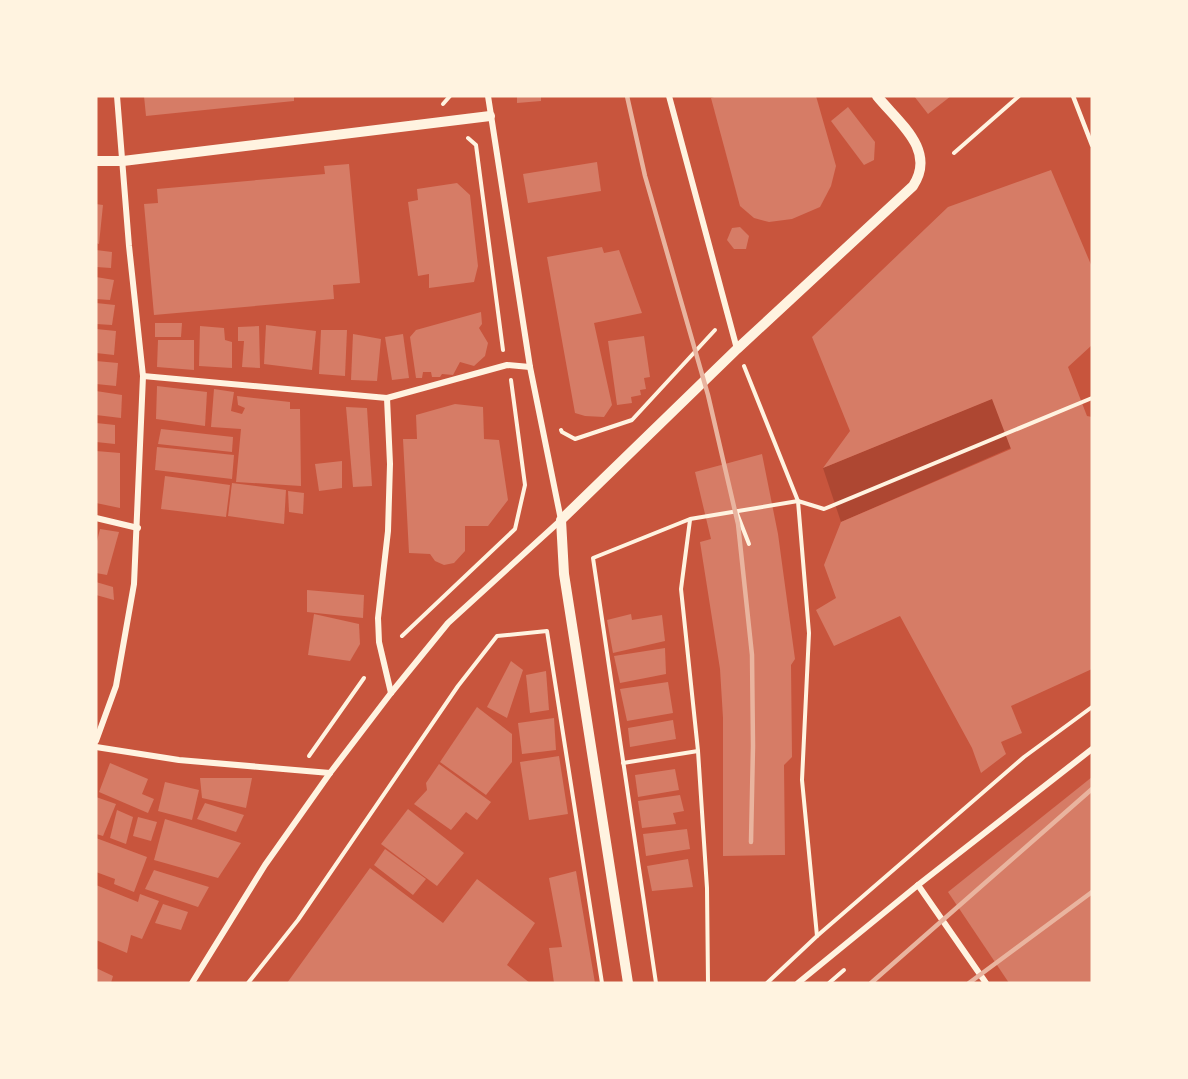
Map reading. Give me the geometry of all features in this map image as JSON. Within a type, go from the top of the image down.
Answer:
[{"type":"street","points":[[96,741],[116,686],[134,584],[143,376],[129,246],[117,96]]},
{"type":"street","points":[[488,96],[530,367],[561,520],[564,574],[628,983]]},
{"type":"street","points":[[669,96],[737,349]]},
{"type":"street","points":[[192,983],[265,865],[330,773],[448,623],[561,520],[737,349],[913,186],[919,178],[921,157],[919,148],[877,96]]},
{"type":"street","points":[[96,160],[123,161],[490,116]]},
{"type":"street","points":[[143,376],[387,398],[507,365],[530,367]]},
{"type":"street","points":[[387,398],[390,464],[388,531],[378,618],[379,642],[391,693]]},
{"type":"street","points":[[96,518],[138,528]]},
{"type":"street","points":[[96,747],[179,760],[330,773]]},
{"type":"street","points":[[798,983],[918,885],[1092,749]]},
{"type":"street","points":[[918,885],[986,983]]},
{"type":"lane","points":[[1073,96],[1092,145]]},
{"type":"path","points":[[954,153],[1019,96]]},
{"type":"path","points":[[461,133],[476,145],[503,354]]},
{"type":"path","points":[[560,421],[562,432],[575,439],[632,420],[721,324]]},
{"type":"path","points":[[737,349],[798,501],[809,633],[802,780],[817,936]]},
{"type":"path","points":[[402,636],[515,529],[525,485],[511,379]]},
{"type":"path","points":[[656,983],[593,558],[690,519],[798,501],[824,509],[1092,398]]},
{"type":"path","points":[[736,511],[749,544]]},
{"type":"path","points":[[690,519],[681,589],[698,751],[707,888],[708,983]]},
{"type":"path","points":[[248,983],[298,920],[458,686],[497,636],[547,631],[602,983]]},
{"type":"path","points":[[308,759],[364,678]]},
{"type":"path","points":[[767,983],[817,936],[1024,757],[1092,707]]},
{"type":"path","points":[[623,763],[698,751]]},
{"type":"shaded area","points":[[1018,388],[1036,437],[841,522],[823,468]]},
{"type":"building","points":[[144,96],[294,96],[294,101],[146,116]]},
{"type":"building","points":[[517,96],[541,96],[541,101],[517,103]]},
{"type":"building","points":[[717,96],[816,96],[836,166],[831,186],[820,207],[792,219],[769,222],[754,218],[740,206],[711,98]]},
{"type":"building","points":[[914,96],[951,96],[928,114]]},
{"type":"building","points":[[848,107],[875,142],[874,160],[864,165],[831,121]]},
{"type":"building","points":[[597,162],[601,191],[528,203],[523,174]]},
{"type":"building","points":[[349,164],[360,283],[333,285],[334,299],[154,315],[144,204],[158,203],[157,189],[325,174],[324,166]]},
{"type":"building","points":[[1051,170],[1092,267],[1092,345],[1068,367],[1087,416],[1092,417],[1092,669],[1011,706],[1022,733],[1001,742],[1006,754],[981,773],[972,748],[900,616],[834,646],[816,610],[836,598],[824,565],[841,522],[1011,449],[992,399],[823,468],[850,431],[812,337],[948,207]]},
{"type":"building","points":[[457,183],[470,195],[478,266],[474,282],[429,288],[429,274],[418,276],[408,202],[418,200],[417,189]]},
{"type":"building","points":[[96,204],[103,205],[99,244],[96,243]]},
{"type":"building","points":[[740,227],[749,236],[746,249],[734,249],[727,240],[732,228]]},
{"type":"building","points":[[602,247],[604,253],[619,250],[642,313],[594,323],[612,405],[604,417],[575,413],[547,257]]},
{"type":"building","points":[[96,250],[112,252],[111,268],[96,267]]},
{"type":"building","points":[[96,277],[114,280],[110,300],[96,299]]},
{"type":"building","points":[[96,303],[115,305],[112,325],[96,324]]},
{"type":"building","points":[[481,312],[482,324],[479,328],[488,343],[485,356],[474,366],[460,362],[453,375],[442,374],[440,377],[432,377],[431,372],[423,372],[422,378],[416,378],[410,337],[416,330]]},
{"type":"building","points":[[155,323],[182,323],[181,337],[155,337]]},
{"type":"building","points":[[266,325],[316,331],[312,370],[264,364]]},
{"type":"building","points":[[200,326],[224,328],[225,340],[232,342],[232,368],[199,366]]},
{"type":"building","points":[[259,326],[260,368],[242,367],[244,341],[238,341],[238,327]]},
{"type":"building","points":[[96,329],[116,331],[114,355],[96,353]]},
{"type":"building","points":[[321,330],[347,330],[345,376],[319,374]]},
{"type":"building","points":[[353,334],[381,339],[377,381],[351,380]]},
{"type":"building","points":[[403,334],[409,378],[392,380],[385,337]]},
{"type":"building","points":[[644,336],[650,377],[644,378],[646,389],[640,390],[641,395],[631,397],[632,403],[617,405],[608,341]]},
{"type":"building","points":[[158,340],[194,340],[194,370],[157,367]]},
{"type":"building","points":[[96,361],[118,363],[116,386],[96,384]]},
{"type":"building","points":[[157,386],[207,392],[205,426],[156,419]]},
{"type":"building","points":[[214,389],[234,392],[231,411],[242,414],[245,408],[238,405],[237,396],[290,402],[290,409],[300,409],[301,486],[236,482],[241,429],[211,427]]},
{"type":"building","points":[[96,391],[122,395],[121,418],[96,415]]},
{"type":"building","points":[[455,404],[483,407],[484,439],[499,440],[508,500],[488,526],[465,526],[465,551],[454,563],[444,565],[435,561],[430,554],[409,553],[403,439],[417,439],[416,415]]},
{"type":"building","points":[[346,407],[367,408],[372,486],[353,487]]},
{"type":"building","points":[[96,423],[115,425],[115,444],[96,442]]},
{"type":"building","points":[[161,429],[233,437],[232,452],[158,444]]},
{"type":"building","points":[[157,447],[234,455],[232,479],[155,470]]},
{"type":"building","points":[[96,451],[120,453],[120,508],[96,503]]},
{"type":"building","points":[[762,454],[778,534],[795,659],[791,665],[792,757],[784,765],[785,855],[723,856],[723,718],[720,669],[700,542],[711,539],[695,472]]},
{"type":"building","points":[[342,461],[342,488],[319,491],[315,464]]},
{"type":"building","points":[[165,476],[230,485],[226,517],[161,509]]},
{"type":"building","points":[[232,483],[286,490],[284,524],[228,516]]},
{"type":"building","points":[[288,491],[304,493],[303,514],[289,512]]},
{"type":"building","points":[[100,529],[119,532],[107,575],[96,573],[96,545]]},
{"type":"building","points":[[96,582],[113,587],[114,600],[96,595]]},
{"type":"building","points":[[307,590],[364,595],[363,618],[307,612]]},
{"type":"building","points":[[314,614],[359,624],[360,644],[350,661],[308,655]]},
{"type":"building","points":[[631,614],[632,620],[662,615],[665,641],[613,653],[607,620]]},
{"type":"building","points":[[665,648],[666,674],[620,683],[614,656]]},
{"type":"building","points":[[511,661],[523,670],[507,718],[487,707]]},
{"type":"building","points":[[546,671],[549,710],[530,713],[526,675]]},
{"type":"building","points":[[668,682],[673,713],[627,721],[620,689]]},
{"type":"building","points":[[477,707],[512,734],[512,762],[486,795],[440,762]]},
{"type":"building","points":[[554,718],[556,750],[522,754],[518,723]]},
{"type":"building","points":[[673,720],[676,739],[630,747],[628,728]]},
{"type":"building","points":[[559,756],[568,814],[529,820],[520,762]]},
{"type":"building","points":[[110,763],[148,779],[142,794],[154,799],[148,813],[99,792]]},
{"type":"building","points":[[439,764],[491,802],[477,820],[466,812],[451,830],[414,804],[427,790],[426,783]]},
{"type":"building","points":[[675,769],[679,790],[638,797],[635,775]]},
{"type":"building","points":[[1092,777],[1092,983],[1009,983],[948,892]]},
{"type":"building","points":[[200,778],[252,778],[246,808],[202,798]]},
{"type":"building","points":[[165,782],[199,790],[192,820],[158,811]]},
{"type":"building","points":[[680,795],[684,811],[673,813],[676,824],[642,828],[638,801]]},
{"type":"building","points":[[96,797],[116,804],[103,836],[96,834]]},
{"type":"building","points":[[205,803],[244,815],[236,832],[197,819]]},
{"type":"building","points":[[408,809],[464,853],[437,886],[381,844]]},
{"type":"building","points":[[117,810],[133,817],[126,844],[110,838]]},
{"type":"building","points":[[138,817],[157,822],[151,841],[133,836]]},
{"type":"building","points":[[165,819],[241,843],[218,878],[154,860]]},
{"type":"building","points":[[687,829],[690,849],[646,856],[643,834]]},
{"type":"building","points":[[96,838],[147,857],[134,892],[114,884],[115,879],[96,872]]},
{"type":"building","points":[[385,849],[426,879],[413,895],[374,865]]},
{"type":"building","points":[[688,859],[693,887],[652,891],[647,866]]},
{"type":"building","points":[[370,868],[443,923],[477,879],[535,923],[507,965],[530,983],[287,983]]},
{"type":"building","points":[[154,870],[209,887],[198,907],[145,889]]},
{"type":"building","points":[[576,871],[595,983],[554,983],[549,948],[562,947],[549,878]]},
{"type":"building","points":[[96,885],[138,902],[140,894],[159,901],[142,939],[131,935],[127,953],[96,940]]},
{"type":"building","points":[[163,904],[188,912],[181,930],[155,923]]},
{"type":"building","points":[[96,968],[113,976],[111,983],[96,983]]},
{"type":"railway","points":[[627,96],[645,176],[708,395],[738,524],[752,655],[751,842]]},
{"type":"railway","points":[[871,983],[1092,789]]},
{"type":"railway","points":[[969,983],[1092,892]]}]
